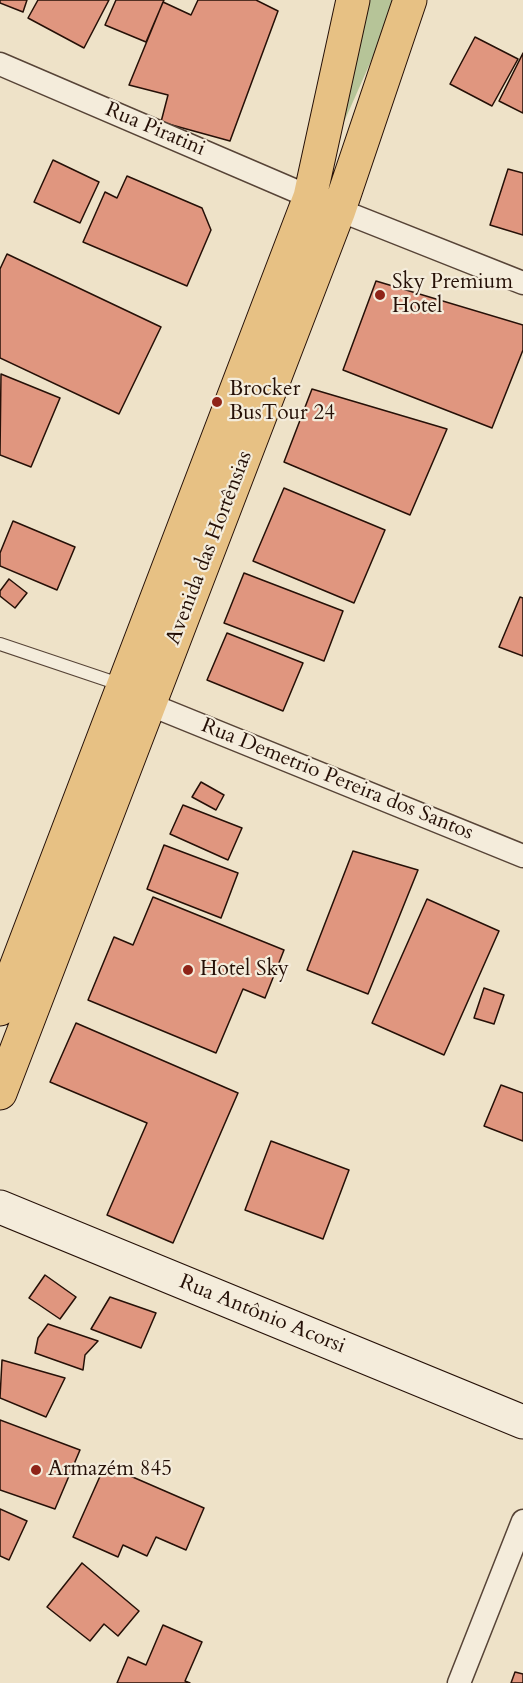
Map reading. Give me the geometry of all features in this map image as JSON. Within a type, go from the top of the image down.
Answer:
[{"type":"main road","name":"Avenida das Hortênsias","points":[[0,1093],[151,705],[324,203],[353,0]]},
{"type":"main road","name":"Avenida das Hortênsias","points":[[0,1009],[123,686],[410,0]]},
{"type":"street","name":"Rua Piratini","points":[[0,64],[324,203],[523,284]]},
{"type":"street","name":"Rua Demetrio Pereira dos Santos","points":[[151,705],[523,855]]},
{"type":"street","name":"Rua Antônio Acorsi","points":[[0,1207],[523,1422]]},
{"type":"street","points":[[459,1683],[523,1521]]},
{"type":"lane","points":[[0,644],[123,686]]},
{"type":"green space","points":[[367,0],[398,0],[336,140]]},
{"type":"building","points":[[0,0],[27,0],[23,12],[0,3]]},
{"type":"building","points":[[38,0],[109,0],[84,48],[28,18]]},
{"type":"building","points":[[116,0],[164,0],[146,42],[105,25]]},
{"type":"building","points":[[198,0],[256,0],[278,11],[230,141],[161,122],[168,95],[129,85],[163,2],[191,15]]},
{"type":"building","points":[[475,37],[518,59],[492,106],[450,84]]},
{"type":"building","points":[[523,53],[523,113],[499,101]]},
{"type":"building","points":[[53,160],[99,182],[80,223],[34,202]]},
{"type":"building","points":[[508,169],[523,173],[523,235],[490,225]]},
{"type":"building","points":[[127,176],[202,208],[211,230],[187,286],[83,242],[105,192],[117,198]]},
{"type":"building","points":[[7,254],[161,327],[119,414],[0,358],[0,269]]},
{"type":"building","points":[[376,281],[523,325],[523,350],[492,428],[343,370]]},
{"type":"building","points":[[1,374],[60,398],[31,467],[0,455]]},
{"type":"building","points":[[312,389],[447,429],[410,515],[284,462]]},
{"type":"building","points":[[284,488],[385,530],[354,603],[253,561]]},
{"type":"building","points":[[13,521],[75,547],[57,590],[0,566],[0,553]]},
{"type":"building","points":[[244,573],[343,611],[324,661],[224,623]]},
{"type":"building","points":[[9,579],[27,593],[15,608],[0,596],[0,591]]},
{"type":"building","points":[[520,597],[523,598],[523,656],[499,647]]},
{"type":"building","points":[[227,633],[303,663],[283,711],[207,680]]},
{"type":"building","points":[[201,782],[224,795],[216,810],[192,797]]},
{"type":"building","points":[[183,805],[242,828],[228,860],[170,834]]},
{"type":"building","points":[[164,845],[238,873],[221,918],[147,889]]},
{"type":"building","points":[[353,851],[418,870],[368,994],[307,970]]},
{"type":"building","name":"Hotel Sky","points":[[153,897],[284,950],[265,998],[243,989],[216,1053],[88,1000],[114,937],[133,945]]},
{"type":"building","points":[[427,899],[499,931],[444,1055],[372,1023]]},
{"type":"building","points":[[484,988],[504,995],[494,1024],[474,1018]]},
{"type":"building","points":[[76,1023],[238,1093],[173,1243],[107,1215],[147,1123],[50,1082]]},
{"type":"building","points":[[501,1085],[523,1093],[523,1141],[484,1126]]},
{"type":"building","points":[[271,1141],[349,1170],[323,1239],[245,1210]]},
{"type":"building","points":[[45,1275],[76,1297],[60,1319],[29,1298]]},
{"type":"building","points":[[110,1297],[156,1313],[141,1348],[91,1329]]},
{"type":"building","points":[[48,1324],[98,1341],[85,1355],[83,1370],[35,1353],[38,1338]]},
{"type":"building","points":[[2,1360],[65,1378],[46,1417],[0,1398]]},
{"type":"building","name":"Armazém 845","points":[[0,1420],[80,1450],[55,1509],[0,1490]]},
{"type":"building","points":[[105,1465],[204,1508],[186,1550],[156,1537],[147,1556],[123,1545],[118,1557],[73,1537]]},
{"type":"building","points":[[0,1509],[27,1521],[9,1560],[0,1556]]},
{"type":"building","points":[[82,1563],[139,1611],[118,1636],[104,1624],[90,1641],[47,1607]]},
{"type":"building","points":[[163,1625],[202,1642],[185,1681],[190,1683],[117,1683],[128,1657],[146,1665]]},
{"type":"building","points":[[515,1672],[523,1674],[523,1683],[511,1683]]},
{"type":"place","name":"Sky Premium Hotel","points":[[380,295]]},
{"type":"place","name":"Brocker BusTour 24","points":[[217,402]]},
{"type":"place","name":"Hotel Sky","points":[[188,970]]},
{"type":"place","name":"Armazém 845","points":[[36,1470]]}]
